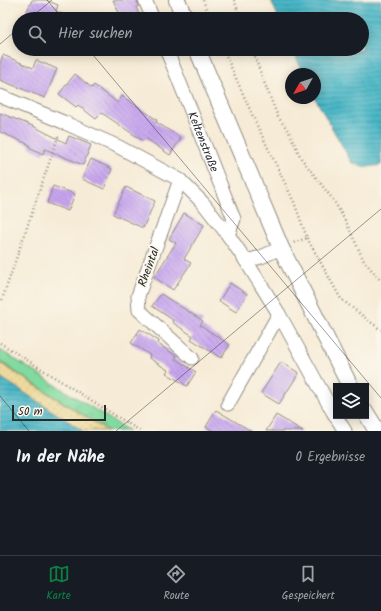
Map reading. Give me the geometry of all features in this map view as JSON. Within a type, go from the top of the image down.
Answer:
[{"type":"street","points":[[145,0],[150,12]]},
{"type":"street","points":[[177,0],[182,12]]},
{"type":"street","name":"Keltenstraße","points":[[169,56],[234,219],[228,235]]},
{"type":"street","points":[[200,56],[280,248],[348,383]]},
{"type":"street","points":[[0,96],[119,147],[180,180],[203,203],[246,261],[279,314],[345,431]]},
{"type":"street","name":"Rheintal","points":[[180,180],[138,296],[139,310],[192,358]]},
{"type":"street","points":[[246,261],[261,257],[280,248]]},
{"type":"street","points":[[228,404],[279,314]]},
{"type":"street","points":[[369,418],[377,431]]},
{"type":"path","points":[[203,0],[207,12]]},
{"type":"path","points":[[234,0],[238,12]]},
{"type":"path","points":[[226,56],[255,121],[294,202],[307,238],[341,299],[381,330]]},
{"type":"path","points":[[255,56],[278,116],[289,132],[301,158],[334,201],[347,224],[364,261],[381,281]]},
{"type":"path","points":[[2,300],[63,122]]},
{"type":"path","points":[[280,248],[307,238]]},
{"type":"path","points":[[0,342],[140,431]]},
{"type":"green space","points":[[0,350],[129,431],[108,431],[0,362]]},
{"type":"sand","points":[[0,363],[108,431],[83,431],[0,377]]},
{"type":"water","points":[[271,0],[381,0],[381,165],[367,167],[352,163],[318,104],[321,104],[321,68],[301,68],[295,56],[369,56],[369,12],[276,12]]},
{"type":"water","points":[[0,377],[83,431],[0,431]]},
{"type":"building","points":[[32,0],[46,0],[58,5],[56,11],[58,12],[26,12]]},
{"type":"building","points":[[113,0],[137,0],[139,6],[136,7],[138,12],[119,12]]},
{"type":"building","points":[[3,55],[33,68],[36,60],[57,69],[45,98],[0,80],[0,63]]},
{"type":"building","points":[[75,74],[92,88],[94,85],[118,103],[122,96],[157,120],[156,122],[181,138],[170,155],[145,138],[143,141],[102,113],[96,119],[78,105],[76,107],[59,94]]},
{"type":"building","points":[[0,113],[33,126],[66,143],[69,136],[91,145],[83,165],[45,149],[43,154],[29,147],[30,145],[0,132]]},
{"type":"building","points":[[91,159],[112,169],[104,189],[82,179]]},
{"type":"building","points":[[53,186],[75,194],[68,211],[47,203]]},
{"type":"building","points":[[126,187],[155,201],[143,228],[113,214]]},
{"type":"building","points":[[184,213],[204,225],[184,259],[191,263],[173,290],[154,277],[176,243],[169,239]]},
{"type":"building","points":[[230,283],[247,294],[236,312],[219,301]]},
{"type":"building","points":[[161,294],[203,321],[200,325],[230,345],[221,358],[191,339],[193,336],[152,306]]},
{"type":"building","points":[[140,329],[159,341],[158,344],[177,356],[175,359],[196,372],[187,386],[166,373],[168,370],[149,358],[150,355],[131,343]]},
{"type":"building","points":[[281,362],[299,373],[279,404],[261,393]]},
{"type":"building","points":[[216,410],[251,431],[214,431],[206,427]]},
{"type":"building","points":[[276,415],[303,431],[266,431]]}]
